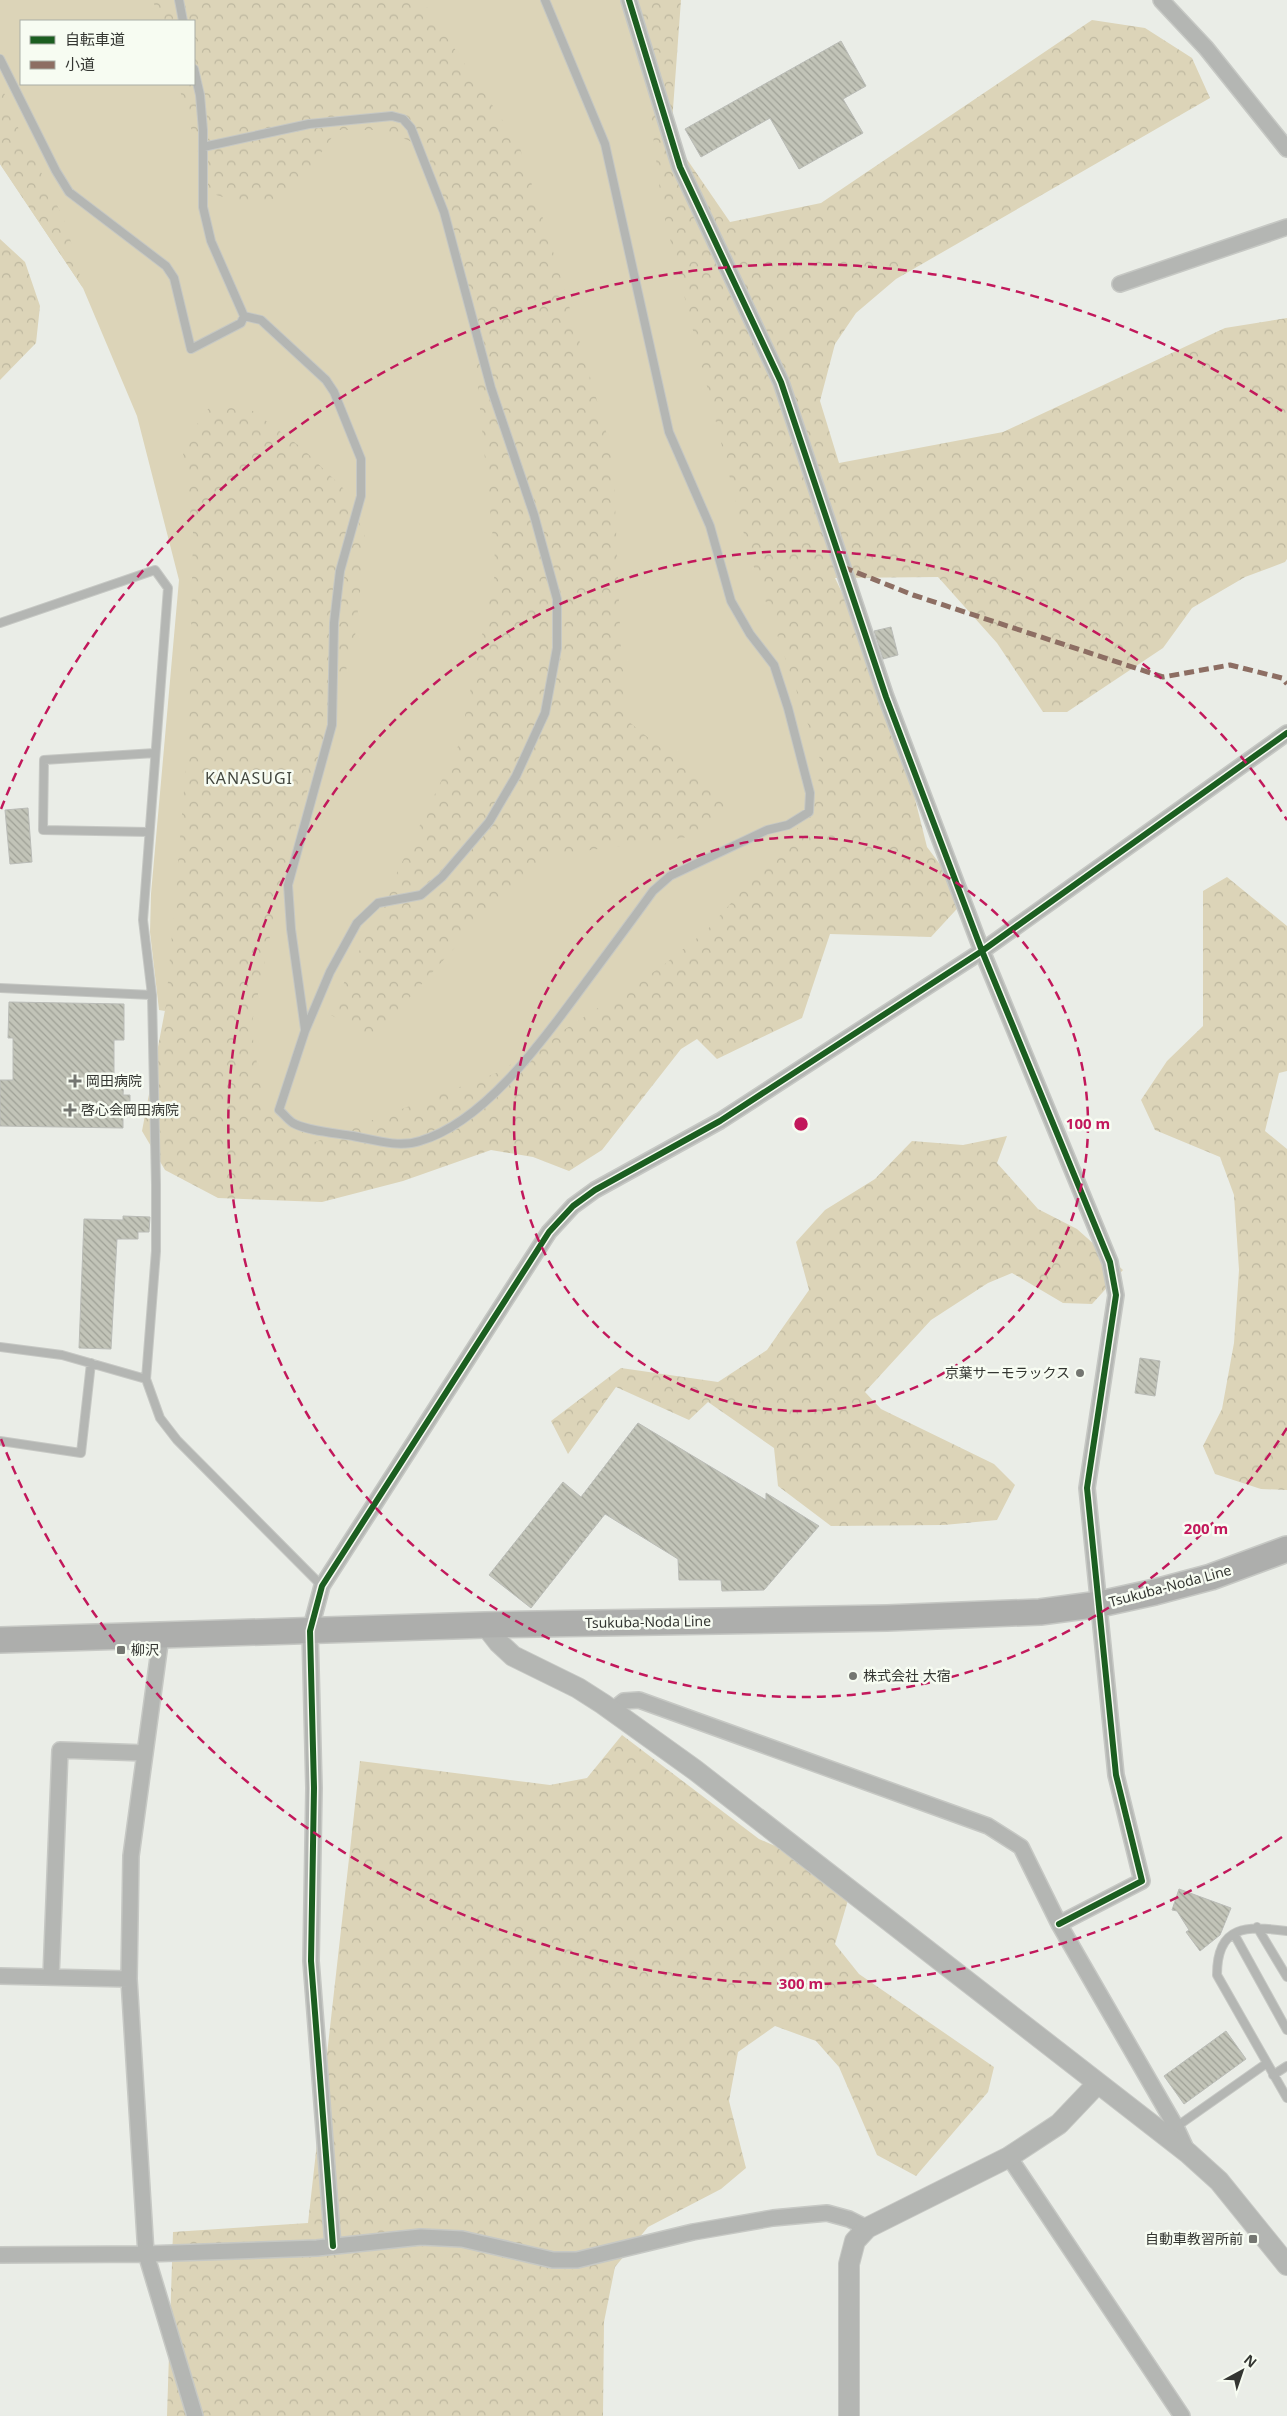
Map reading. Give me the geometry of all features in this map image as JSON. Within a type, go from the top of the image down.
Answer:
[{"type":"main road","name":"Tsukuba-Noda Line","points":[[0,1640],[485,1625],[962,1616],[1040,1612],[1100,1604],[1211,1577],[1287,1549]]},
{"type":"street","points":[[629,0],[680,167],[781,382],[886,697],[982,951],[1110,1262],[1116,1295],[1086,1488],[1100,1604],[1116,1775],[1142,1881],[1059,1924]]},
{"type":"street","points":[[1161,0],[1206,48],[1287,149]]},
{"type":"street","points":[[1120,284],[1287,227]]},
{"type":"street","points":[[334,2246],[311,1962],[314,1788],[310,1631],[322,1586],[549,1232],[574,1206],[616,1178],[720,1121],[982,951],[1287,733]]},
{"type":"street","points":[[485,1625],[499,1643],[513,1656],[578,1688],[612,1710],[776,1832],[1188,2153],[1224,2188],[1287,2265]]},
{"type":"street","points":[[161,1636],[131,1856],[129,1979],[146,2254],[195,2416]]},
{"type":"street","points":[[612,1710],[624,1701],[639,1700],[988,1826],[1021,1848],[1059,1924],[1176,2127],[1188,2153]]},
{"type":"street","points":[[51,1977],[60,1750],[145,1752]]},
{"type":"street","points":[[0,1976],[129,1979]]},
{"type":"street","points":[[850,2416],[849,2264],[855,2241],[867,2228],[1009,2157],[1059,2124],[1098,2083]]},
{"type":"street","points":[[1009,2157],[1182,2416]]},
{"type":"street","points":[[0,2255],[146,2254],[334,2246],[413,2238],[462,2238],[553,2260],[577,2260],[694,2232],[773,2218],[827,2213],[849,2219],[867,2228]]},
{"type":"lane","points":[[178,0],[183,20]]},
{"type":"lane","points":[[203,147],[309,124],[392,116],[403,119],[411,128],[444,212],[491,388],[534,515],[557,600],[558,648],[545,713],[516,776],[489,822],[442,877],[421,895],[378,903],[357,923],[330,972],[305,1031],[279,1110],[294,1123],[321,1131],[403,1144],[419,1142],[435,1136],[486,1102],[499,1089],[544,1038],[653,891],[670,876],[767,830],[788,825],[809,812],[810,793],[788,708],[774,666],[750,634],[732,601],[710,526],[670,432],[605,144],[546,0]]},
{"type":"lane","points":[[0,59],[68,192],[166,266],[174,278],[191,349],[241,323],[244,316],[211,241],[204,207],[200,95],[195,73]]},
{"type":"lane","points":[[244,316],[261,320],[326,380],[334,392],[361,459],[361,496],[340,571],[334,623],[332,725],[288,885],[291,929],[305,1031]]},
{"type":"lane","points":[[0,623],[155,570],[168,588],[143,920],[152,995],[156,1251],[146,1379],[160,1418],[178,1440],[322,1586]]},
{"type":"lane","points":[[149,832],[43,830],[44,760],[155,753]]},
{"type":"lane","points":[[0,988],[152,995]]},
{"type":"lane","points":[[0,1347],[62,1355],[146,1379]]},
{"type":"lane","points":[[0,1441],[81,1452],[91,1363]]},
{"type":"lane","points":[[1287,1931],[1257,1927],[1240,1930],[1234,1934],[1217,1955],[1216,1975],[1287,2098]]},
{"type":"lane","points":[[1257,1927],[1287,1977]]},
{"type":"lane","points":[[1234,1934],[1287,2030]]},
{"type":"lane","points":[[1176,2127],[1267,2063]]},
{"type":"lane","points":[[1273,2075],[1287,2066]]},
{"type":"green space","points":[[0,0],[622,0],[920,826],[419,1152],[210,1149],[240,1023],[159,1010],[150,932],[151,894],[179,580],[137,416],[83,288],[0,164]]},
{"type":"green space","points":[[153,0],[422,0],[519,145],[547,231],[613,455],[621,652],[628,721],[730,805],[696,836],[546,856],[457,945],[373,1038],[329,1014],[459,744],[496,569],[474,349],[450,215],[425,148],[385,130],[337,130],[293,193],[251,206],[210,193],[178,85],[195,85],[195,20],[159,20]]},
{"type":"green space","points":[[636,0],[681,0],[671,136],[730,222],[821,203],[1092,20],[1145,28],[1192,58],[1210,98],[896,279],[856,313],[835,344],[820,401],[839,463],[1003,432],[1225,328],[1287,318],[1287,559],[1285,562],[1245,577],[1192,608],[1163,648],[1067,712],[1043,712],[997,643],[938,577],[835,578],[870,651],[912,787],[927,847],[966,899],[931,937],[830,934],[802,1018],[717,1059],[697,1039],[681,1049],[602,1150],[569,1171],[533,1157],[491,1150],[403,1181],[322,1202],[218,1198],[165,1170],[142,1131],[166,1005],[189,731],[193,533],[182,445],[211,405],[253,411],[302,448],[346,491],[366,539],[354,645],[288,851],[251,1027],[263,1100],[315,1142],[499,1072],[661,967],[707,930],[803,822],[823,768],[748,550],[662,207]]},
{"type":"green space","points":[[0,83],[22,137],[48,185],[67,227],[83,288],[0,164]]},
{"type":"green space","points":[[0,239],[25,262],[40,306],[36,343],[0,380]]},
{"type":"green space","points":[[1227,877],[1287,926],[1287,1071],[1279,1073],[1265,1131],[1287,1149],[1287,1490],[1261,1489],[1215,1474],[1203,1446],[1222,1409],[1234,1343],[1239,1270],[1234,1195],[1220,1157],[1155,1130],[1141,1100],[1167,1061],[1203,1026],[1203,891]]},
{"type":"green space","points":[[1007,1136],[997,1163],[1038,1209],[1077,1229],[1123,1270],[1092,1304],[1063,1303],[1012,1273],[988,1283],[931,1320],[865,1392],[881,1409],[994,1464],[1015,1485],[997,1520],[944,1525],[831,1526],[778,1486],[774,1448],[708,1402],[689,1420],[616,1387],[568,1454],[551,1421],[621,1368],[718,1382],[767,1350],[809,1290],[796,1242],[825,1210],[875,1179],[912,1141],[963,1145]]},
{"type":"green space","points":[[622,1735],[759,1839],[854,1880],[835,1944],[859,1974],[994,2067],[988,2092],[916,2176],[877,2155],[839,2067],[816,2041],[775,2026],[738,2052],[729,2101],[746,2168],[721,2189],[648,2227],[615,2267],[604,2322],[603,2416],[167,2416],[173,2232],[308,2223],[360,1761],[550,1785],[587,1778]]},
{"type":"building","points":[[841,41],[866,86],[843,99],[863,133],[799,169],[770,118],[701,157],[685,129]]},
{"type":"building","points":[[891,627],[898,655],[883,659],[874,631]]},
{"type":"building","points":[[28,808],[32,862],[10,864],[5,810]]},
{"type":"building","name":"岡田病院","points":[[9,1002],[124,1004],[124,1040],[114,1040],[114,1080],[124,1080],[123,1095],[130,1095],[130,1112],[123,1112],[123,1128],[0,1126],[0,1080],[13,1080],[13,1038],[8,1038]]},
{"type":"building","points":[[123,1216],[150,1217],[149,1232],[138,1232],[138,1239],[117,1239],[111,1349],[79,1348],[84,1219],[123,1220]]},
{"type":"building","points":[[1140,1358],[1160,1361],[1155,1396],[1135,1393]]},
{"type":"building","points":[[638,1423],[766,1500],[766,1493],[819,1526],[764,1590],[722,1591],[721,1580],[679,1580],[678,1559],[605,1514],[531,1608],[489,1575],[563,1482],[581,1497]]},
{"type":"building","points":[[1179,1889],[1231,1908],[1220,1935],[1200,1951],[1186,1932],[1189,1930],[1177,1911],[1172,1910]]},
{"type":"building","points":[[1226,2031],[1246,2059],[1184,2104],[1164,2076]]},
{"type":"marked path","points":[[843,567],[913,595],[1163,677],[1230,665],[1282,678],[1287,684]]},
{"type":"cycle path","points":[[629,0],[680,167],[781,382],[886,697],[982,951],[1110,1262],[1116,1295],[1087,1488],[1116,1775],[1142,1881],[1059,1924]]},
{"type":"cycle path","points":[[333,2246],[311,1961],[314,1788],[310,1631],[322,1586],[549,1232],[573,1206],[595,1190],[720,1121],[982,951],[1287,733]]},
{"type":"place","name":"岡田病院","points":[[75,1081]]},
{"type":"place","name":"啓心会岡田病院","points":[[70,1110]]},
{"type":"place","name":"京葉サーモラックス","points":[[1080,1373]]},
{"type":"place","name":"柳沢","points":[[121,1650]]},
{"type":"place","name":"株式会社 大宿","points":[[853,1676]]},
{"type":"place","name":"自動車教習所前","points":[[1253,2239]]},
{"type":"district","name":"KANASUGI","points":[[249,778]]}]
